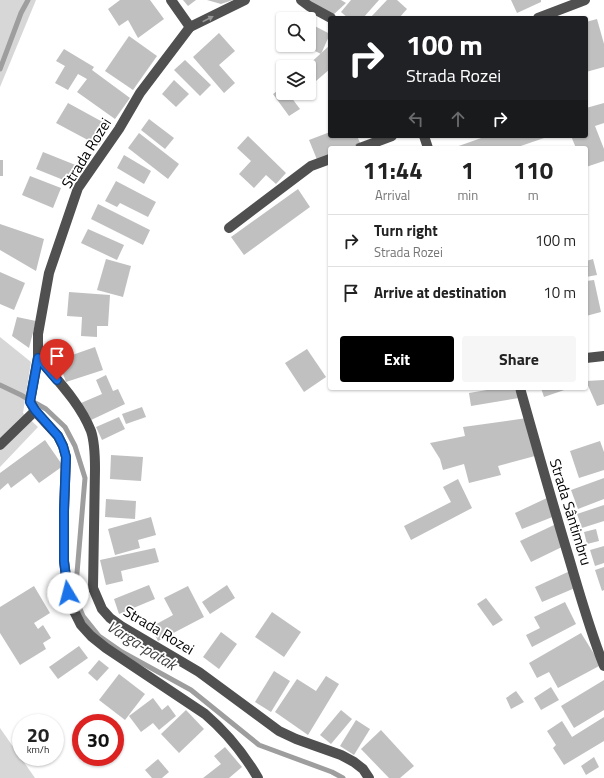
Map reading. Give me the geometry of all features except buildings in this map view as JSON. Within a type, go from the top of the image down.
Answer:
[{"type":"street","points":[[171,0],[190,28],[245,0]]},
{"type":"street","points":[[301,0],[328,16]]},
{"type":"street","points":[[543,16],[585,0]]},
{"type":"street","name":"Strada Rozei","points":[[33,406],[33,382],[38,358],[38,334],[49,273],[78,188],[119,129],[140,93],[190,28]]},
{"type":"street","points":[[365,146],[387,138]]},
{"type":"street","points":[[229,228],[311,166],[328,160]]},
{"type":"street","points":[[588,358],[604,356]]},
{"type":"street","name":"Strada Rozei","points":[[38,358],[75,402],[91,432],[95,451],[93,588],[102,608],[110,618],[121,626],[199,672],[279,731],[296,739],[342,754],[363,769],[369,778]]},
{"type":"street","name":"Strada Sântimbru","points":[[521,390],[543,472],[595,644],[604,666]]},
{"type":"street","points":[[0,445],[33,406],[58,436],[66,457],[64,561],[68,593],[72,607],[81,625],[91,636],[106,648],[199,710],[217,725],[232,740],[258,778]]},
{"type":"shaded area","points":[[0,0],[36,0],[0,87]]},
{"type":"shaded area","points":[[0,337],[31,362],[23,413],[38,427],[0,467]]},
{"type":"shaded area","points":[[0,728],[12,745],[12,766],[27,766],[35,778],[0,778]]},
{"type":"waterway","name":"Varga-patak","points":[[0,69],[21,13],[28,0]]},
{"type":"waterway","name":"Varga-patak","points":[[0,385],[46,409],[65,427],[75,446],[85,478],[75,597],[83,616],[99,636],[122,652],[191,690],[259,745],[332,772],[343,778]]},
{"type":"route","points":[[57,380],[38,358],[30,402],[35,410],[58,436],[66,457],[64,561],[68,593]]}]
